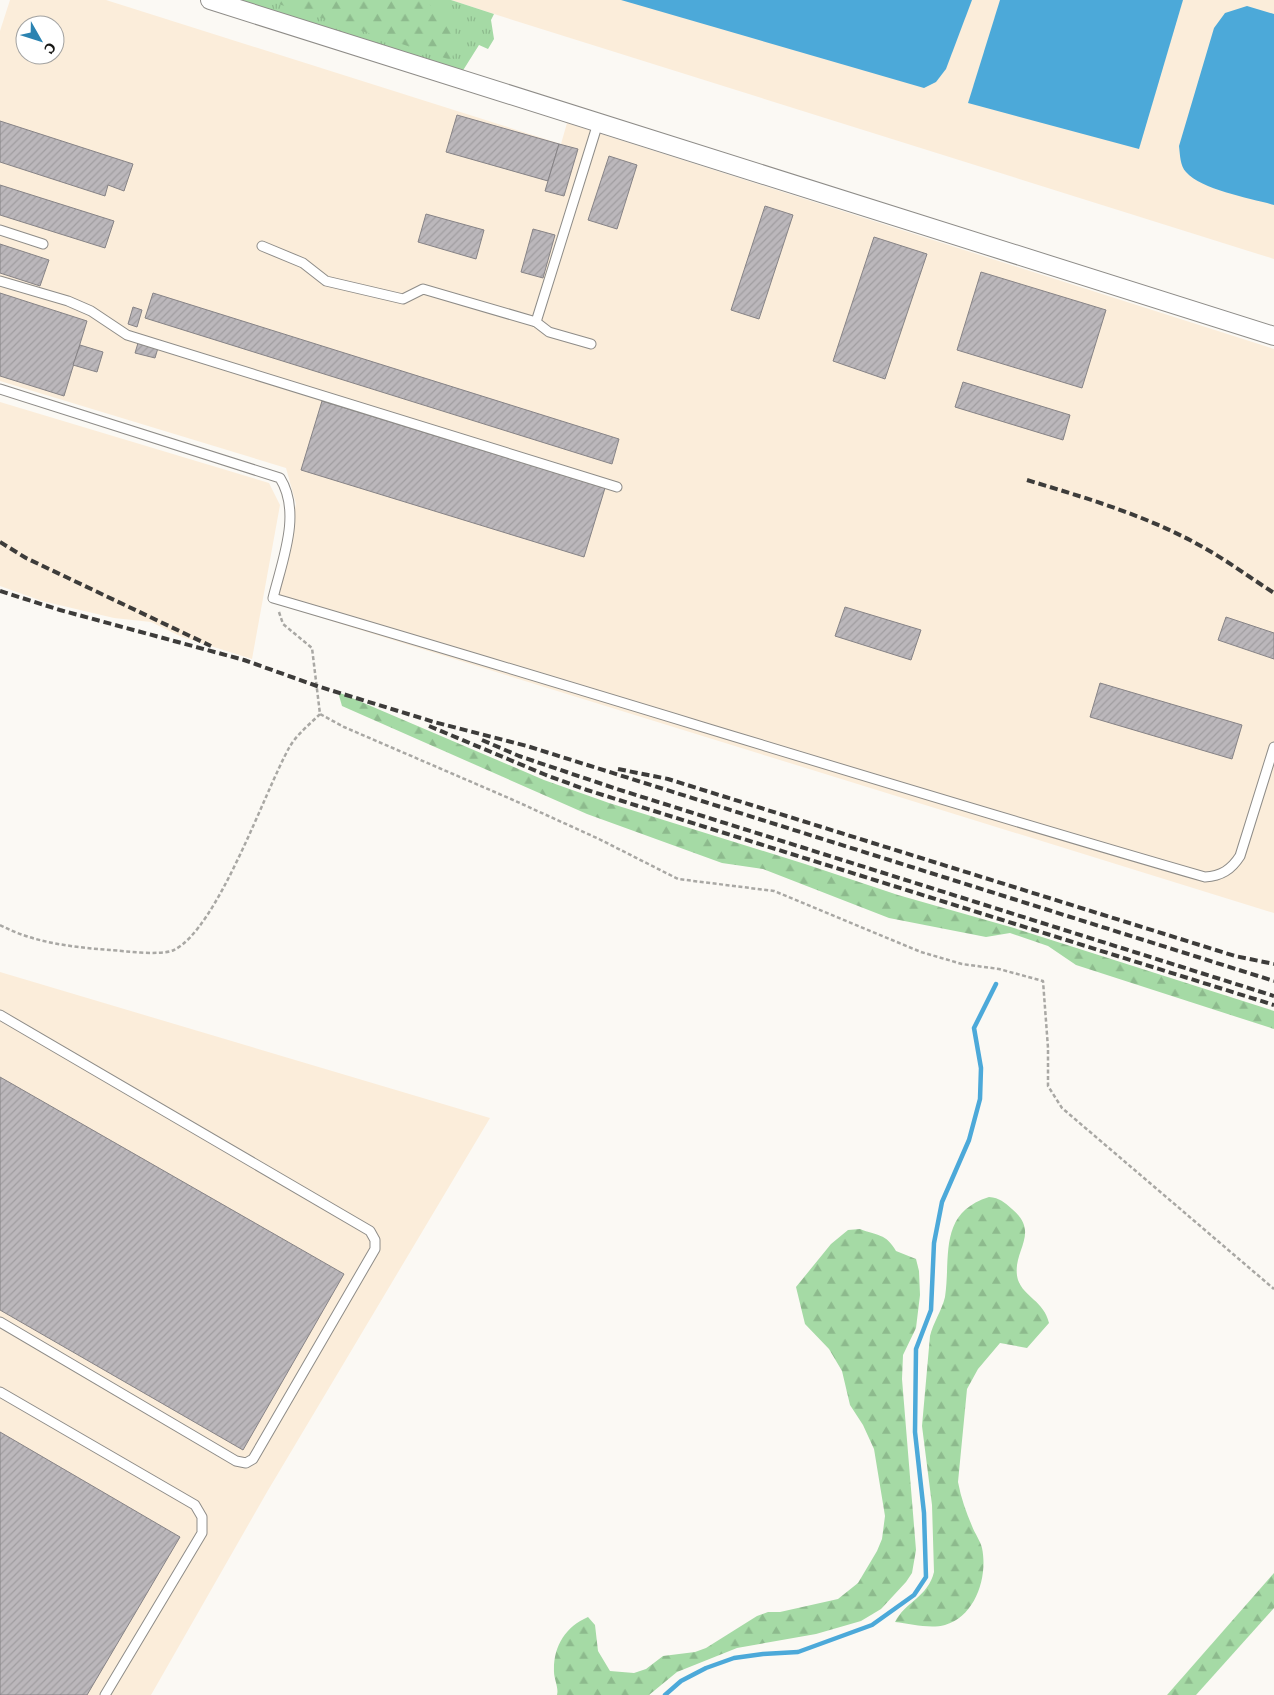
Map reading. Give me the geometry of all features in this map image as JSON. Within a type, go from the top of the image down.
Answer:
[{"type":"street","points":[[210,0],[1274,336]]},
{"type":"lane","points":[[536,322],[598,123]]},
{"type":"lane","points":[[0,230],[43,244]]},
{"type":"lane","points":[[262,246],[303,263],[326,281],[403,299],[424,289],[536,322],[549,332],[591,344]]},
{"type":"lane","points":[[0,281],[68,301],[91,311],[127,335],[617,487]]},
{"type":"lane","points":[[0,389],[280,478],[290,504],[290,518],[273,598],[520,670],[1008,820],[1205,877],[1217,876],[1228,870],[1240,856],[1274,747]]},
{"type":"lane","points":[[0,1016],[370,1231],[375,1240],[375,1249],[253,1459],[246,1463],[236,1461],[0,1322]]},
{"type":"lane","points":[[0,1392],[195,1505],[202,1517],[202,1533],[106,1695]]},
{"type":"path","points":[[273,598],[283,624],[312,648],[320,714]]},
{"type":"path","points":[[0,925],[21,936],[74,947],[147,952],[172,951],[184,943],[202,920],[234,868],[290,745],[320,714]]},
{"type":"path","points":[[320,714],[344,727],[590,835],[678,880],[774,891],[921,952],[962,964],[999,969],[1043,981],[1048,1048],[1048,1086],[1062,1108],[1074,1121],[1274,1289]]},
{"type":"shaded area","points":[[10,0],[106,0],[561,144],[567,123],[1274,349],[1274,913],[270,602],[296,504],[286,468],[0,381],[0,31]]},
{"type":"shaded area","points":[[451,0],[1274,0],[1274,259],[494,14]]},
{"type":"shaded area","points":[[0,402],[269,483],[280,505],[252,659],[182,637],[151,622],[114,618],[42,601],[0,586]]},
{"type":"shaded area","points":[[0,972],[490,1118],[267,1492],[151,1695],[0,1695]]},
{"type":"green space","points":[[223,0],[451,0],[494,14],[491,20],[494,39],[488,49],[479,45],[462,72]]},
{"type":"green space","points":[[266,0],[423,0],[448,18],[455,28],[455,50],[451,60]]},
{"type":"green space","points":[[338,692],[544,780],[609,803],[898,895],[1014,928],[1274,1011],[1274,1029],[1076,965],[1048,946],[1010,933],[986,937],[889,918],[763,869],[722,863],[587,814],[342,706]]},
{"type":"green space","points":[[989,1197],[1004,1202],[1021,1218],[1025,1235],[1018,1261],[1018,1280],[1025,1291],[1043,1309],[1049,1323],[1027,1348],[1000,1343],[978,1369],[967,1389],[958,1482],[966,1510],[982,1548],[983,1559],[981,1582],[972,1604],[956,1620],[945,1625],[927,1626],[895,1622],[904,1609],[927,1588],[934,1572],[932,1505],[922,1426],[930,1336],[945,1297],[950,1238],[954,1225],[961,1214],[973,1204]]},
{"type":"green space","points":[[860,1229],[885,1238],[896,1251],[916,1259],[919,1271],[920,1295],[916,1328],[903,1355],[902,1379],[916,1550],[912,1573],[881,1609],[861,1621],[816,1634],[737,1648],[677,1672],[649,1695],[557,1695],[554,1663],[558,1646],[573,1626],[588,1617],[595,1625],[598,1651],[610,1671],[634,1673],[646,1669],[663,1656],[695,1652],[706,1648],[757,1616],[768,1612],[780,1612],[838,1599],[858,1583],[882,1539],[885,1516],[874,1449],[863,1425],[850,1405],[842,1371],[829,1349],[805,1324],[796,1287],[831,1244],[848,1230]]},
{"type":"green space","points":[[1274,1573],[1274,1608],[1196,1695],[1167,1695]]},
{"type":"water","points":[[621,0],[972,0],[946,69],[936,82],[924,88]]},
{"type":"water","points":[[1000,0],[1183,0],[1139,149],[968,103]]},
{"type":"water","points":[[1247,6],[1274,14],[1274,205],[1227,193],[1203,184],[1186,172],[1180,156],[1179,146],[1214,28],[1225,13]]},
{"type":"building","points":[[457,115],[559,144],[548,181],[446,152]]},
{"type":"building","points":[[0,121],[133,164],[124,191],[108,185],[105,196],[0,162]]},
{"type":"building","points":[[559,144],[578,149],[564,196],[545,191]]},
{"type":"building","points":[[609,156],[637,165],[617,229],[588,220]]},
{"type":"building","points":[[0,185],[114,221],[105,248],[0,215]]},
{"type":"building","points":[[765,206],[793,215],[759,319],[731,310]]},
{"type":"building","points":[[426,214],[484,230],[476,259],[418,242]]},
{"type":"building","points":[[533,229],[555,235],[543,278],[521,272]]},
{"type":"building","points":[[874,237],[927,254],[885,379],[833,361]]},
{"type":"building","points":[[0,244],[49,260],[40,286],[0,273]]},
{"type":"building","points":[[981,272],[1106,310],[1082,388],[957,350]]},
{"type":"building","points":[[0,293],[87,321],[64,396],[0,376]]},
{"type":"building","points":[[153,293],[619,439],[612,464],[145,318]]},
{"type":"building","points":[[133,307],[142,310],[137,327],[128,324]]},
{"type":"building","points":[[138,343],[158,348],[155,358],[135,353]]},
{"type":"building","points":[[80,345],[103,352],[97,372],[73,365]]},
{"type":"building","points":[[963,382],[1070,415],[1063,440],[955,407]]},
{"type":"building","points":[[322,401],[605,488],[584,557],[301,470]]},
{"type":"building","points":[[845,607],[921,630],[911,660],[835,636]]},
{"type":"building","points":[[1226,617],[1274,633],[1274,659],[1218,640]]},
{"type":"building","points":[[1100,683],[1242,725],[1232,759],[1090,717]]},
{"type":"building","points":[[0,1077],[344,1274],[243,1450],[0,1310]]},
{"type":"building","points":[[0,1432],[180,1537],[87,1695],[0,1695]]},
{"type":"waterway","points":[[665,1695],[681,1681],[706,1668],[734,1658],[798,1652],[872,1625],[914,1595],[926,1577],[924,1513],[915,1432],[916,1349],[931,1310],[934,1243],[942,1202],[969,1140],[980,1099],[981,1068],[974,1028],[996,984]]},
{"type":"railway","points":[[1027,480],[1115,508],[1179,534],[1209,550],[1274,593]]},
{"type":"railway","points":[[0,542],[26,558],[211,646]]},
{"type":"railway","points":[[0,591],[60,610],[244,660],[317,686],[434,722],[527,746],[1274,981]]},
{"type":"railway","points":[[429,726],[587,790],[1274,1005]]},
{"type":"railway","points":[[482,740],[519,756],[617,789],[1274,996]]},
{"type":"railway","points":[[618,769],[668,779],[1235,956],[1274,964]]}]
